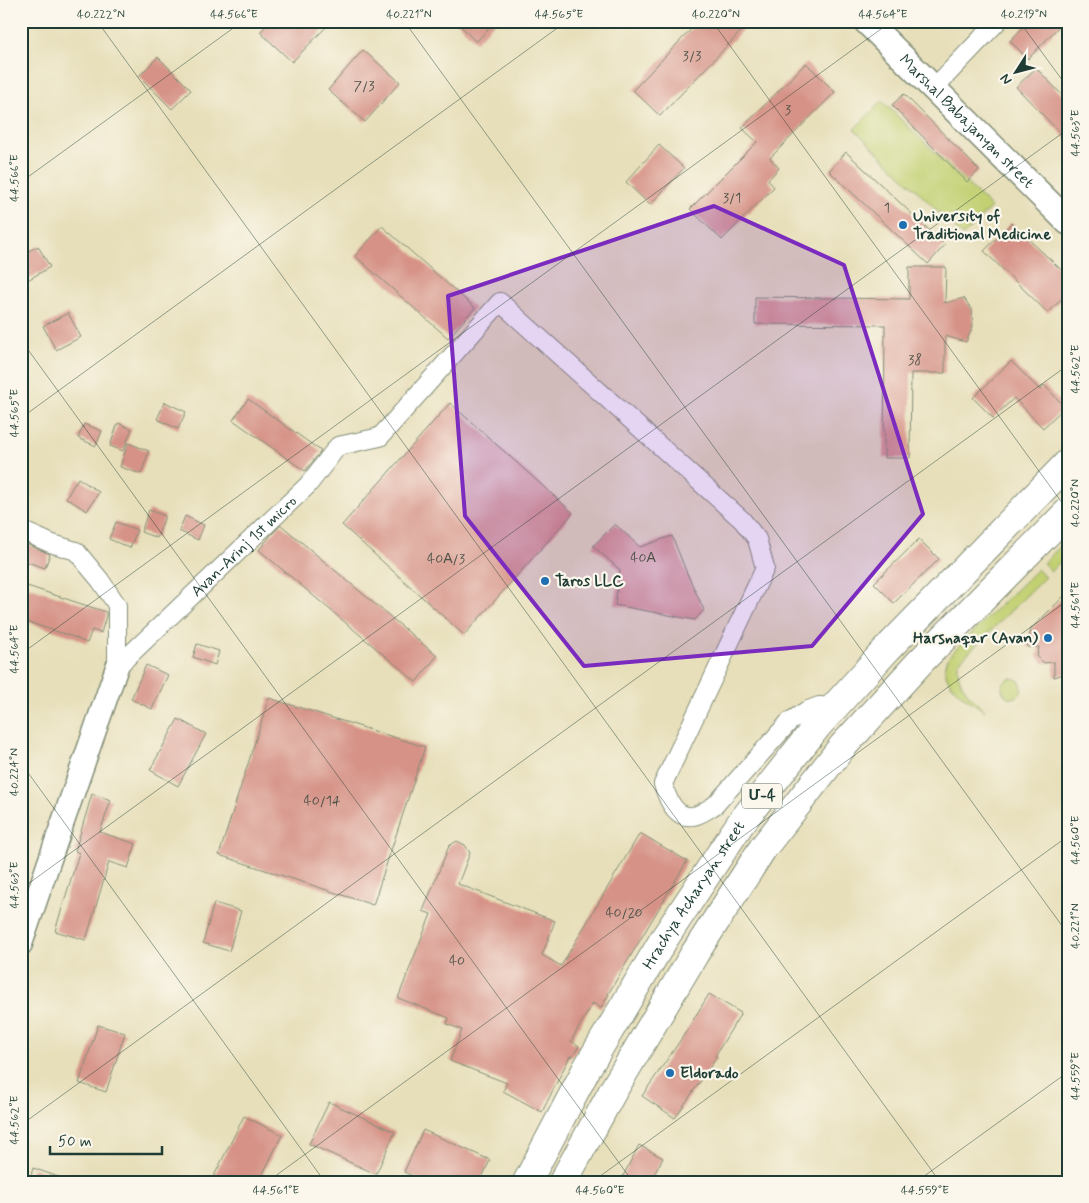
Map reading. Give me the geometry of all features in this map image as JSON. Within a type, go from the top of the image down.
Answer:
[{"type":"highway","name":"Hrachya Acharyan street","points":[[527,1182],[587,1068],[664,939],[740,824],[818,725],[887,649],[1068,464]]},
{"type":"highway","name":"Hrachya Acharyan street","points":[[563,1182],[614,1089],[695,953],[763,848],[843,746],[921,661],[1068,512]]},
{"type":"main road","name":"Marshal Babajanyan street","points":[[866,21],[1068,222]]},
{"type":"street","points":[[934,88],[998,21]]},
{"type":"street","name":"Avan-Arinj 1st micro","points":[[117,667],[308,485],[338,446],[380,437],[500,302],[742,520],[757,539],[765,568],[663,784],[667,798],[673,808],[683,815],[692,816],[702,813],[715,804],[788,722],[806,711],[819,706],[835,707]]},
{"type":"street","points":[[21,530],[76,551],[100,580],[117,605],[117,667],[21,944]]},
{"type":"highlighted area","points":[[714,206],[844,265],[923,514],[812,646],[584,666],[465,516],[448,296]]},
{"type":"green space","points":[[882,101],[991,207],[963,236],[854,129]]},
{"type":"green space","points":[[1068,539],[1068,554],[1051,571],[1043,563]]},
{"type":"green space","points":[[1037,569],[1045,577],[958,663],[959,678],[965,690],[985,711],[954,688],[946,673],[946,665],[950,655]]},
{"type":"green space","points":[[1008,678],[1016,678],[1022,684],[1022,692],[1016,698],[1008,698],[1002,692],[1002,684]]},
{"type":"building","points":[[271,21],[332,21],[292,62],[260,32]]},
{"type":"building","points":[[456,21],[496,21],[476,42]]},
{"type":"building","points":[[699,21],[751,21],[660,116],[633,90]]},
{"type":"building","points":[[1029,21],[1064,21],[1028,59],[1010,41]]},
{"type":"building","points":[[363,50],[400,82],[365,122],[328,90]]},
{"type":"building","points":[[158,57],[191,90],[172,109],[139,76]]},
{"type":"building","points":[[806,63],[835,92],[770,158],[779,168],[768,180],[774,187],[722,240],[690,209],[757,142],[742,128]]},
{"type":"building","points":[[1036,68],[1068,101],[1068,141],[1016,87]]},
{"type":"building","points":[[904,94],[979,170],[967,182],[892,105]]},
{"type":"building","points":[[659,145],[684,168],[650,205],[626,182]]},
{"type":"building","points":[[846,152],[945,245],[928,264],[829,171]]},
{"type":"building","points":[[1011,223],[1068,276],[1068,292],[1048,313],[984,251]]},
{"type":"building","points":[[382,226],[475,308],[448,338],[355,256]]},
{"type":"building","points":[[38,246],[50,267],[21,284],[21,255]]},
{"type":"building","points":[[909,267],[946,267],[945,303],[964,298],[972,310],[973,326],[966,342],[945,336],[945,373],[911,373],[910,458],[884,458],[885,325],[755,324],[755,297],[909,299]]},
{"type":"building","points":[[68,313],[81,337],[56,350],[43,326]]},
{"type":"building","points":[[1011,361],[1040,390],[1044,385],[1065,407],[1043,428],[1014,398],[993,418],[973,398]]},
{"type":"building","points":[[248,399],[321,451],[305,471],[233,420]]},
{"type":"building","points":[[165,402],[186,412],[178,429],[157,419]]},
{"type":"building","points":[[450,403],[573,513],[464,635],[342,525]]},
{"type":"building","points":[[118,423],[132,429],[123,451],[110,446]]},
{"type":"building","points":[[84,424],[102,431],[96,446],[78,438]]},
{"type":"building","points":[[128,443],[149,451],[141,474],[120,467]]},
{"type":"building","points":[[78,478],[99,492],[87,511],[66,498]]},
{"type":"building","points":[[149,510],[165,516],[157,538],[141,532]]},
{"type":"building","points":[[185,516],[204,525],[198,540],[179,531]]},
{"type":"building","points":[[116,522],[137,530],[130,548],[109,539]]},
{"type":"building","points":[[615,524],[640,547],[672,536],[704,610],[695,620],[615,605],[620,570],[593,546]]},
{"type":"building","points":[[281,525],[437,656],[416,682],[259,550]]},
{"type":"building","points":[[919,539],[939,559],[894,603],[874,583]]},
{"type":"building","points":[[21,542],[50,554],[45,568],[21,560]]},
{"type":"building","points":[[21,584],[106,612],[101,633],[92,630],[87,643],[21,620]]},
{"type":"building","name":"Harsnaqar (Avan)","points":[[1068,592],[1068,673],[1054,677],[1054,662],[1044,663],[1037,656],[1039,647],[1027,647],[1031,629]]},
{"type":"building","points":[[197,644],[219,651],[215,665],[193,657]]},
{"type":"building","points":[[146,665],[168,675],[152,709],[131,699]]},
{"type":"building","points":[[269,698],[425,747],[373,905],[219,855]]},
{"type":"building","points":[[178,719],[206,734],[178,786],[150,770]]},
{"type":"building","points":[[92,794],[111,800],[100,832],[136,844],[128,868],[109,862],[86,940],[55,931],[79,853],[75,851]]},
{"type":"building","points":[[640,833],[687,861],[601,1008],[593,1003],[571,1041],[579,1046],[572,1057],[570,1056],[542,1112],[503,1091],[507,1083],[450,1061],[462,1030],[447,1024],[449,1018],[398,998],[431,914],[423,911],[449,846],[457,841],[465,845],[470,853],[458,884],[555,921],[542,955],[561,966]]},
{"type":"building","points":[[214,903],[241,911],[229,951],[203,943]]},
{"type":"building","points":[[709,994],[741,1013],[715,1056],[717,1057],[675,1118],[642,1096],[684,1035]]},
{"type":"building","points":[[98,1025],[125,1033],[106,1092],[79,1083]]},
{"type":"building","points":[[329,1102],[395,1132],[376,1174],[309,1144]]},
{"type":"building","points":[[244,1116],[282,1135],[259,1182],[211,1182]]},
{"type":"building","points":[[423,1130],[490,1160],[480,1182],[425,1182],[404,1172]]},
{"type":"building","points":[[639,1145],[663,1158],[650,1182],[620,1182]]},
{"type":"building","points":[[33,1168],[67,1180],[67,1182],[29,1182]]},
{"type":"place","name":"University of Traditional Medicine","points":[[903,225]]},
{"type":"place","name":"Taros LLC","points":[[545,581]]},
{"type":"place","name":"Harsnaqar (Avan)","points":[[1048,638]]},
{"type":"place","name":"Eldorado","points":[[670,1073]]}]
